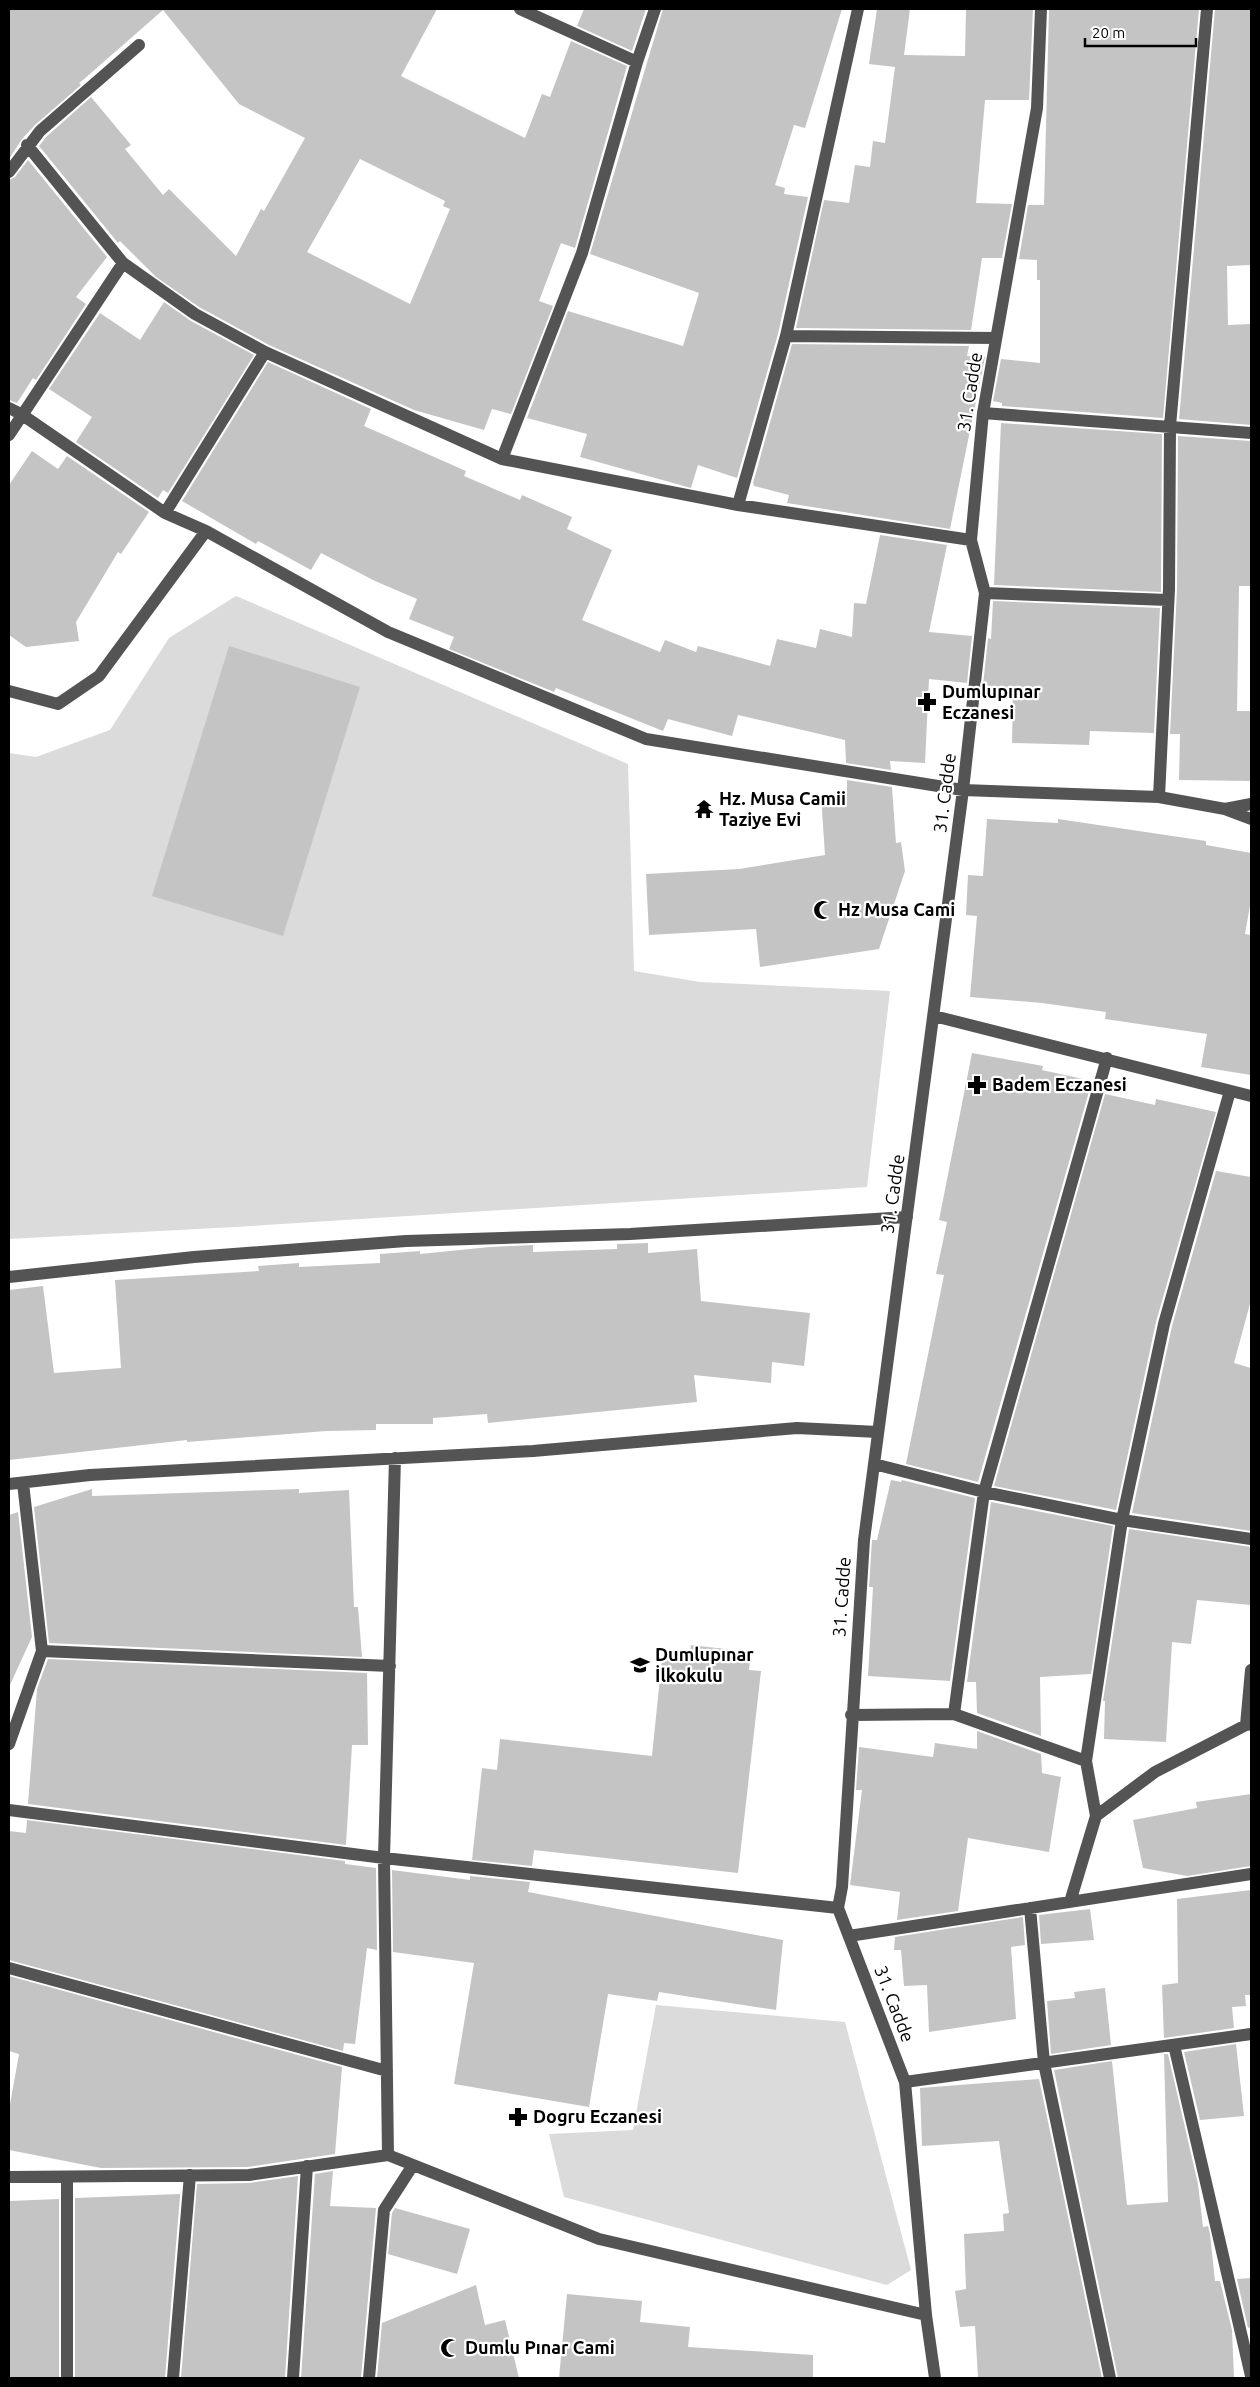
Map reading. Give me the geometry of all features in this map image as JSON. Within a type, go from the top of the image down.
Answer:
[{"type":"street","points":[[520,9],[637,62]]},
{"type":"street","points":[[502,458],[582,253],[637,62],[655,9]]},
{"type":"street","points":[[738,505],[786,336],[858,9]]},
{"type":"street","name":"31. Cadde","points":[[935,2378],[926,2315],[906,2082],[838,1908],[842,1887],[851,1715],[864,1540],[963,790],[985,593],[971,540],[983,412],[1037,108],[1041,9]]},
{"type":"street","points":[[1159,798],[1168,600],[1170,426],[1207,9]]},
{"type":"street","points":[[11,164],[40,131],[139,44]]},
{"type":"street","points":[[27,145],[123,263],[195,314],[265,352],[502,458],[738,505],[971,540]]},
{"type":"street","points":[[9,435],[21,414],[123,263]]},
{"type":"street","points":[[786,336],[996,338]]},
{"type":"street","points":[[165,513],[265,352]]},
{"type":"street","points":[[9,408],[21,414],[165,513],[206,531],[388,632],[646,739],[963,790],[1159,798],[1225,809],[1251,818]]},
{"type":"street","points":[[983,412],[1251,434]]},
{"type":"street","points":[[9,691],[58,704],[98,676],[206,531]]},
{"type":"street","points":[[985,593],[1168,600]]},
{"type":"street","points":[[1225,809],[1251,804]]},
{"type":"street","points":[[934,1016],[1107,1058],[1251,1096]]},
{"type":"street","points":[[954,1714],[984,1492],[1107,1058]]},
{"type":"street","points":[[1070,1902],[1096,1816],[1086,1761],[1122,1520],[1164,1324],[1230,1091]]},
{"type":"street","points":[[9,1277],[194,1257],[406,1240],[630,1234],[907,1217]]},
{"type":"street","points":[[9,1484],[90,1475],[533,1451],[797,1428],[878,1432]]},
{"type":"street","points":[[388,2155],[384,1858],[395,1458]]},
{"type":"street","points":[[874,1464],[984,1492],[1122,1520],[1251,1539]]},
{"type":"street","points":[[9,1744],[42,1651],[23,1482]]},
{"type":"street","points":[[42,1651],[390,1666]]},
{"type":"street","points":[[1096,1816],[1155,1772],[1249,1725],[1251,1670]]},
{"type":"street","points":[[851,1715],[954,1714],[1086,1761]]},
{"type":"street","points":[[9,1810],[384,1858],[838,1908]]},
{"type":"street","points":[[849,1936],[1251,1874]]},
{"type":"street","points":[[1030,1908],[1044,2063],[1110,2378]]},
{"type":"street","points":[[9,1968],[387,2071]]},
{"type":"street","points":[[906,2082],[1251,2034]]},
{"type":"street","points":[[1174,2045],[1251,2376]]},
{"type":"street","points":[[9,2177],[249,2175],[388,2155],[599,2239],[926,2315]]},
{"type":"street","points":[[369,2378],[384,2210],[413,2165]]},
{"type":"street","points":[[293,2378],[307,2166]]},
{"type":"street","points":[[173,2378],[190,2175]]},
{"type":"street","points":[[66,2378],[67,2176]]},
{"type":"shaded area","points":[[236,596],[628,764],[634,971],[700,982],[890,991],[867,1187],[235,1227],[9,1239],[9,753],[36,757],[110,730],[169,638]]},
{"type":"shaded area","points":[[656,2005],[845,2022],[911,2270],[887,2285],[564,2197],[549,2134],[633,2130]]},
{"type":"building","points":[[9,9],[437,9],[401,76],[525,138],[542,94],[550,97],[571,41],[627,66],[575,248],[561,243],[539,301],[553,306],[511,414],[492,409],[484,430],[414,410],[269,345],[199,307],[156,277],[120,241],[118,243],[39,146],[46,137],[91,97],[131,145],[125,149],[163,195],[169,189],[236,256],[261,209],[264,211],[305,138],[239,104],[163,10],[79,83],[81,85],[35,125],[22,139],[9,159]],"holes":[[[360,159],[445,201],[443,206],[450,209],[410,304],[307,252]]]},
{"type":"building","points":[[584,9],[646,9],[632,51],[577,26]]},
{"type":"building","points":[[663,9],[842,9],[805,128],[794,125],[775,185],[785,188],[784,194],[808,197],[778,334],[737,478],[698,465],[691,488],[580,457],[587,434],[527,418],[568,311],[683,346],[699,293],[590,254]]},
{"type":"building","points":[[877,9],[910,9],[904,55],[965,56],[966,9],[1033,9],[1029,100],[985,100],[976,203],[1012,204],[1002,258],[982,258],[971,330],[796,328],[824,200],[849,203],[855,165],[870,167],[873,141],[885,143],[895,67],[869,64]]},
{"type":"building","points":[[1049,9],[1199,9],[1163,418],[1002,406],[1002,403],[993,401],[1001,359],[1040,363],[1040,280],[1037,280],[1037,260],[1019,259],[1028,205],[1044,205]]},
{"type":"building","points":[[1215,9],[1251,9],[1251,265],[1227,266],[1228,325],[1251,324],[1251,425],[1179,419]]},
{"type":"building","points":[[28,160],[107,257],[76,297],[86,304],[36,380],[33,378],[17,403],[9,400],[9,180],[15,177]]},
{"type":"building","points":[[164,302],[191,321],[254,355],[168,493],[163,490],[158,498],[76,442],[92,417],[49,389],[100,313],[140,340]]},
{"type":"building","points":[[792,344],[969,346],[967,356],[985,357],[950,529],[787,503],[789,495],[754,486],[753,483]]},
{"type":"building","points":[[268,362],[371,409],[364,426],[466,471],[464,476],[520,500],[522,495],[572,517],[567,529],[612,550],[582,620],[660,652],[665,640],[696,652],[698,646],[770,666],[777,639],[816,648],[820,629],[852,637],[854,603],[866,604],[880,535],[947,545],[929,632],[972,636],[967,683],[929,679],[925,763],[890,761],[891,770],[846,763],[845,740],[738,715],[732,736],[668,719],[663,731],[556,688],[554,692],[449,649],[454,637],[409,619],[417,599],[375,581],[321,553],[311,570],[258,541],[256,544],[182,501]]},
{"type":"building","points":[[1001,423],[1162,434],[1161,592],[994,585]]},
{"type":"building","points":[[1178,436],[1251,441],[1251,586],[1239,586],[1237,711],[1251,711],[1251,781],[1179,780],[1180,734],[1170,734],[1177,589]]},
{"type":"building","points":[[32,451],[58,469],[67,456],[149,512],[121,554],[118,552],[76,622],[79,641],[26,647],[9,635],[9,485]]},
{"type":"building","points":[[993,601],[1160,608],[1154,733],[1090,731],[1089,745],[1012,743],[1013,692],[988,691],[989,686],[983,685],[988,638],[991,639]]},
{"type":"building","points":[[229,646],[360,687],[283,936],[152,896]]},
{"type":"building","points":[[847,780],[892,787],[896,843],[901,842],[905,871],[879,949],[760,967],[756,929],[649,935],[646,874],[739,869],[825,855],[821,796],[847,795]]},
{"type":"building","points":[[987,819],[1058,823],[1058,819],[1206,841],[1206,845],[1251,853],[1251,900],[1245,934],[1251,935],[1251,1075],[1201,1067],[1207,1034],[1105,1019],[1106,1012],[1042,1003],[970,997],[977,916],[966,915],[968,875],[983,876]]},
{"type":"building","points":[[972,1053],[1043,1066],[1042,1070],[1092,1081],[978,1482],[906,1464],[944,1275],[936,1274],[947,1222],[939,1220]]},
{"type":"building","points":[[1105,1094],[1155,1105],[1156,1099],[1216,1112],[1156,1322],[1116,1510],[994,1486]]},
{"type":"building","points":[[1216,1171],[1251,1177],[1251,1300],[1234,1363],[1251,1368],[1251,1531],[1132,1513],[1172,1326]]},
{"type":"building","points":[[648,1243],[648,1253],[697,1249],[701,1301],[810,1313],[804,1366],[772,1362],[771,1383],[694,1375],[697,1402],[488,1423],[487,1414],[433,1418],[433,1424],[376,1424],[376,1430],[326,1431],[187,1442],[187,1440],[9,1460],[9,1290],[43,1286],[54,1373],[121,1368],[115,1280],[259,1271],[258,1266],[299,1263],[299,1267],[380,1263],[380,1254],[420,1251],[420,1254],[533,1245],[533,1252],[617,1249],[617,1244]]},
{"type":"building","points":[[891,1480],[901,1482],[902,1480],[975,1498],[950,1681],[868,1676],[873,1587],[869,1587],[872,1540],[877,1540]]},
{"type":"building","points":[[92,1489],[92,1496],[299,1489],[299,1493],[349,1490],[354,1607],[358,1607],[362,1657],[49,1643],[34,1507]]},
{"type":"building","points":[[991,1502],[1113,1526],[1091,1674],[1040,1677],[1041,1736],[977,1713],[976,1682],[967,1682]]},
{"type":"building","points":[[18,1512],[32,1637],[9,1687],[9,1515]]},
{"type":"building","points":[[1129,1529],[1251,1547],[1251,1605],[1197,1600],[1191,1644],[1172,1642],[1166,1742],[1104,1739],[1105,1701],[1103,1701]]},
{"type":"building","points":[[691,1645],[751,1652],[749,1670],[761,1671],[738,1873],[534,1850],[532,1866],[472,1860],[482,1768],[497,1770],[500,1739],[652,1756],[662,1658],[689,1661]]},
{"type":"building","points":[[48,1659],[367,1673],[368,1745],[352,1745],[346,1845],[28,1804],[37,1689]]},
{"type":"building","points":[[977,1731],[1041,1754],[1042,1773],[1061,1777],[1049,1852],[968,1838],[958,1911],[897,1920],[900,1892],[850,1885],[862,1790],[856,1790],[859,1747],[933,1757],[935,1743],[977,1749]]},
{"type":"building","points":[[1251,1794],[1251,1866],[1187,1876],[1143,1868],[1133,1820],[1197,1808],[1196,1802]]},
{"type":"building","points":[[27,1820],[345,1861],[345,1864],[376,1868],[377,1950],[367,1948],[355,2044],[344,2043],[343,2051],[9,1960],[9,1831],[26,1833]]},
{"type":"building","points":[[392,1870],[470,1880],[470,1876],[530,1882],[528,1892],[783,1940],[776,2010],[659,1992],[657,2001],[608,1994],[589,2107],[454,2084],[474,1963],[393,1952]]},
{"type":"building","points":[[1251,1890],[1251,1995],[1245,1995],[1246,2006],[1232,2007],[1234,2028],[1164,2038],[1162,1985],[1178,1983],[1177,1899]]},
{"type":"building","points":[[1090,1909],[1094,1940],[1041,1944],[1039,1915]]},
{"type":"building","points":[[1023,1917],[1025,1945],[1011,1947],[1016,2019],[929,2032],[927,1985],[904,1986],[901,1950],[894,1950],[895,1937]]},
{"type":"building","points":[[9,1976],[342,2067],[335,2154],[248,2167],[101,2168],[9,2150],[9,2110],[19,2054],[9,2051]]},
{"type":"building","points":[[1105,1988],[1111,2045],[1051,2054],[1047,2001],[1075,1998],[1074,1992]]},
{"type":"building","points":[[1236,2044],[1244,2116],[1200,2120],[1184,2052]]},
{"type":"building","points":[[1164,2054],[1168,2054],[1198,2184],[1203,2227],[1208,2226],[1210,2234],[1215,2281],[1220,2281],[1232,2330],[1234,2378],[1118,2378],[1054,2070],[1112,2061],[1127,2205],[1168,2202]]},
{"type":"building","points":[[1039,2079],[1102,2378],[978,2378],[975,2326],[960,2327],[955,2291],[966,2289],[964,2234],[1004,2231],[1003,2214],[1009,2213],[999,2141],[922,2146],[920,2088]]},
{"type":"building","points":[[333,2171],[330,2206],[376,2208],[361,2378],[301,2378],[315,2174]]},
{"type":"building","points":[[298,2176],[285,2378],[181,2378],[197,2184],[249,2183]]},
{"type":"building","points":[[181,2184],[165,2378],[75,2378],[75,2198],[180,2194]]},
{"type":"building","points":[[59,2199],[59,2378],[9,2378],[9,2201]]},
{"type":"building","points":[[395,2208],[470,2229],[457,2274],[388,2254],[392,2213]]},
{"type":"building","points":[[1251,2278],[1251,2327],[1248,2328],[1237,2279]]},
{"type":"building","name":"Dumlu Pınar Cami","points":[[476,2285],[485,2325],[505,2320],[519,2378],[377,2378],[382,2323]]},
{"type":"building","points":[[567,2294],[642,2301],[640,2322],[690,2327],[688,2347],[813,2355],[813,2378],[559,2378]]},
{"type":"place","name":"Dumlupınar Eczanesi","points":[[927,702]]},
{"type":"place","name":"Hz. Musa Camii Taziye Evi","points":[[704,809]]},
{"type":"place","name":"Hz Musa Cami","points":[[823,910]]},
{"type":"place","name":"Badem Eczanesi","points":[[977,1085]]},
{"type":"place","name":"Dumlupınar İlkokulu","points":[[640,1665]]},
{"type":"place","name":"Dogru Eczanesi","points":[[518,2117]]},
{"type":"place","name":"Dumlu Pınar Cami","points":[[450,2348]]}]
